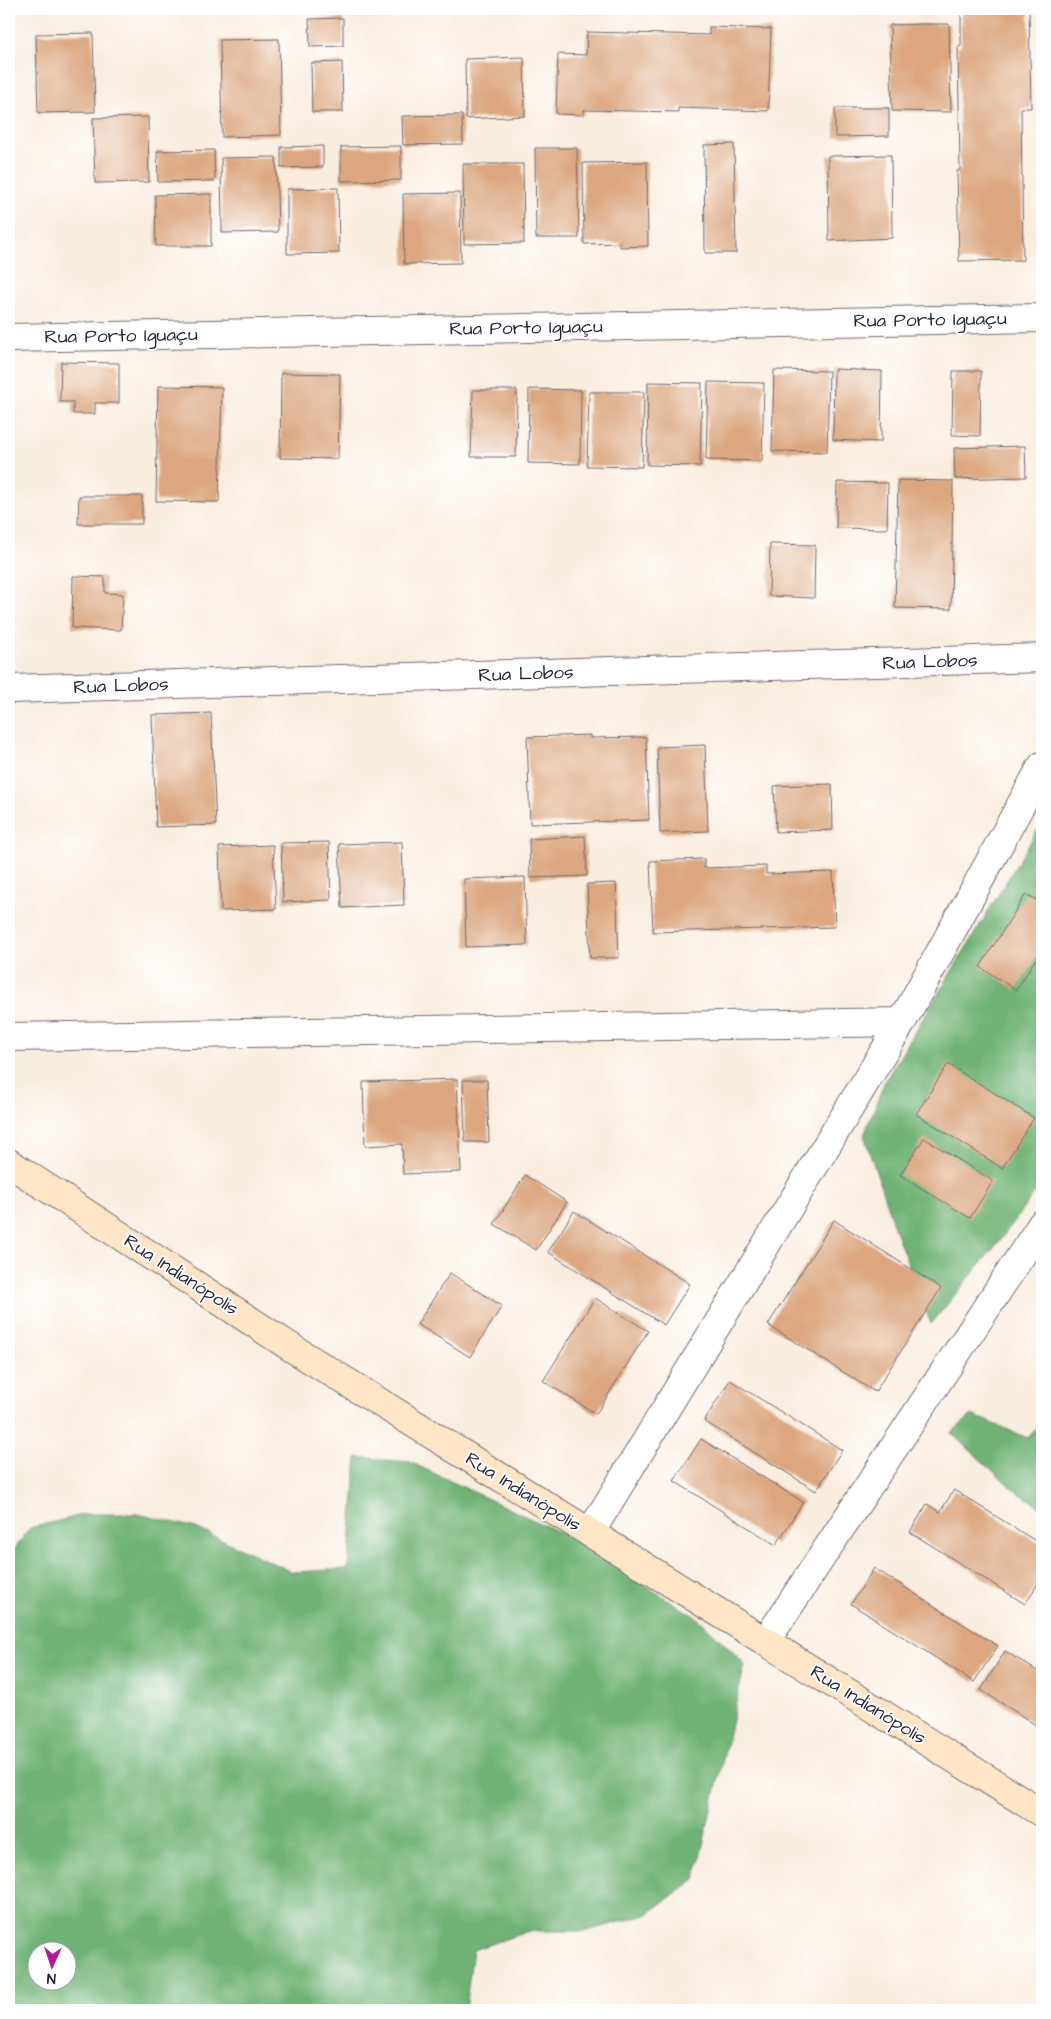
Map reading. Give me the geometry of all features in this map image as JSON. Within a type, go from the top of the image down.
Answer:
[{"type":"street","name":"Rua Porto Iguaçu","points":[[9,338],[1042,318]]},
{"type":"street","name":"Rua Lobos","points":[[9,689],[1042,658]]},
{"type":"street","points":[[590,1533],[902,1022],[1042,766]]},
{"type":"street","points":[[9,1038],[902,1022]]},
{"type":"street","name":"Rua Indianópolis","points":[[9,1163],[292,1348],[1042,1814]]},
{"type":"street","points":[[766,1642],[1042,1224]]},
{"type":"green space","points":[[1042,823],[1042,1183],[1001,1239],[931,1324],[895,1230],[864,1135],[885,1081]]},
{"type":"green space","points":[[972,1415],[1028,1438],[1042,1421],[1042,1508],[1013,1489],[951,1433]]},
{"type":"green space","points":[[357,1457],[410,1462],[563,1534],[699,1619],[745,1664],[695,1879],[646,1915],[587,1931],[529,1931],[473,1950],[465,2010],[9,2010],[9,1557],[30,1528],[86,1514],[138,1514],[196,1528],[293,1572],[348,1569]]},
{"type":"building","points":[[961,9],[1029,9],[1031,108],[1021,108],[1023,260],[959,261],[957,171],[960,170],[958,47],[961,46]]},
{"type":"building","points":[[343,18],[343,46],[310,47],[309,19]]},
{"type":"building","points":[[949,24],[951,112],[892,111],[890,25]]},
{"type":"building","points":[[709,27],[771,29],[768,111],[678,108],[678,112],[584,110],[584,115],[556,114],[558,54],[586,55],[587,32],[709,35]]},
{"type":"building","points":[[93,33],[95,112],[38,113],[36,34]]},
{"type":"building","points":[[279,39],[281,135],[222,137],[220,40]]},
{"type":"building","points":[[524,57],[525,116],[466,119],[465,59]]},
{"type":"building","points":[[342,62],[343,112],[312,112],[311,63]]},
{"type":"building","points":[[835,108],[889,108],[889,136],[835,137]]},
{"type":"building","points":[[462,115],[463,144],[403,145],[402,116]]},
{"type":"building","points":[[148,117],[149,182],[95,183],[93,118]]},
{"type":"building","points":[[734,144],[736,253],[705,253],[704,145]]},
{"type":"building","points":[[323,146],[323,167],[281,168],[281,147]]},
{"type":"building","points":[[401,146],[401,180],[341,181],[341,147]]},
{"type":"building","points":[[535,148],[577,148],[579,238],[536,238]]},
{"type":"building","points":[[214,150],[215,181],[158,182],[157,151]]},
{"type":"building","points":[[891,155],[892,238],[829,241],[828,156]]},
{"type":"building","points":[[276,157],[278,232],[222,233],[221,158]]},
{"type":"building","points":[[647,162],[648,246],[620,247],[621,243],[584,244],[583,163]]},
{"type":"building","points":[[463,164],[523,164],[524,243],[464,244]]},
{"type":"building","points":[[338,188],[339,253],[287,254],[287,189]]},
{"type":"building","points":[[460,193],[461,263],[404,264],[403,194]]},
{"type":"building","points":[[211,194],[211,246],[156,246],[155,195]]},
{"type":"building","points":[[61,362],[119,363],[119,403],[95,403],[95,414],[73,414],[73,402],[60,402]]},
{"type":"building","points":[[834,369],[882,371],[881,442],[833,440]]},
{"type":"building","points":[[774,370],[829,371],[827,452],[772,451]]},
{"type":"building","points":[[953,371],[981,371],[980,436],[952,435]]},
{"type":"building","points":[[281,373],[340,374],[338,459],[280,458]]},
{"type":"building","points":[[648,382],[702,383],[700,466],[647,465]]},
{"type":"building","points":[[708,382],[764,383],[762,461],[706,460]]},
{"type":"building","points":[[158,386],[222,387],[219,502],[156,501]]},
{"type":"building","points":[[529,389],[581,390],[580,464],[528,463]]},
{"type":"building","points":[[473,390],[517,390],[516,457],[471,457]]},
{"type":"building","points":[[589,392],[644,392],[642,467],[587,466]]},
{"type":"building","points":[[1025,446],[1026,477],[955,479],[954,448]]},
{"type":"building","points":[[898,480],[953,481],[951,609],[895,608]]},
{"type":"building","points":[[837,482],[888,483],[887,529],[836,528]]},
{"type":"building","points":[[79,496],[142,496],[142,524],[78,524]]},
{"type":"building","points":[[770,544],[815,545],[814,598],[769,596]]},
{"type":"building","points":[[73,576],[105,577],[105,593],[123,594],[121,630],[72,628]]},
{"type":"building","points":[[211,713],[216,825],[156,827],[152,715]]},
{"type":"building","points":[[590,735],[590,738],[646,737],[649,820],[530,824],[527,737]]},
{"type":"building","points":[[705,745],[708,831],[660,833],[657,747]]},
{"type":"building","points":[[832,784],[833,830],[776,832],[774,786]]},
{"type":"building","points":[[585,836],[587,876],[530,878],[529,839]]},
{"type":"building","points":[[329,842],[331,900],[283,902],[281,843]]},
{"type":"building","points":[[402,842],[404,905],[342,908],[339,844]]},
{"type":"building","points":[[273,845],[276,909],[221,911],[219,847]]},
{"type":"building","points":[[704,859],[704,868],[766,866],[766,874],[833,872],[835,927],[653,932],[650,861]]},
{"type":"building","points":[[525,877],[527,945],[466,947],[464,879]]},
{"type":"building","points":[[616,883],[619,958],[590,958],[587,884]]},
{"type":"building","points":[[1026,894],[1042,903],[1042,949],[1016,990],[980,967]]},
{"type":"building","points":[[948,1064],[1034,1118],[1002,1168],[916,1114]]},
{"type":"building","points":[[457,1079],[461,1172],[403,1174],[402,1144],[365,1146],[363,1082]]},
{"type":"building","points":[[463,1080],[487,1080],[489,1142],[465,1142]]},
{"type":"building","points":[[924,1138],[993,1181],[970,1218],[900,1175]]},
{"type":"building","points":[[525,1175],[567,1202],[536,1250],[494,1224]]},
{"type":"building","points":[[574,1211],[690,1284],[664,1325],[548,1252]]},
{"type":"building","points":[[834,1220],[941,1288],[875,1392],[768,1325]]},
{"type":"building","points":[[450,1273],[502,1306],[470,1357],[417,1324]]},
{"type":"building","points":[[595,1298],[648,1331],[596,1414],[543,1381]]},
{"type":"building","points":[[730,1380],[842,1450],[816,1491],[704,1421]]},
{"type":"building","points":[[701,1439],[803,1502],[776,1545],[674,1481]]},
{"type":"building","points":[[954,1490],[1042,1545],[1042,1577],[1025,1604],[910,1532],[927,1504],[940,1512]]},
{"type":"building","points":[[874,1568],[998,1646],[974,1682],[851,1604]]},
{"type":"building","points":[[1005,1651],[1042,1674],[1042,1729],[981,1690]]}]
